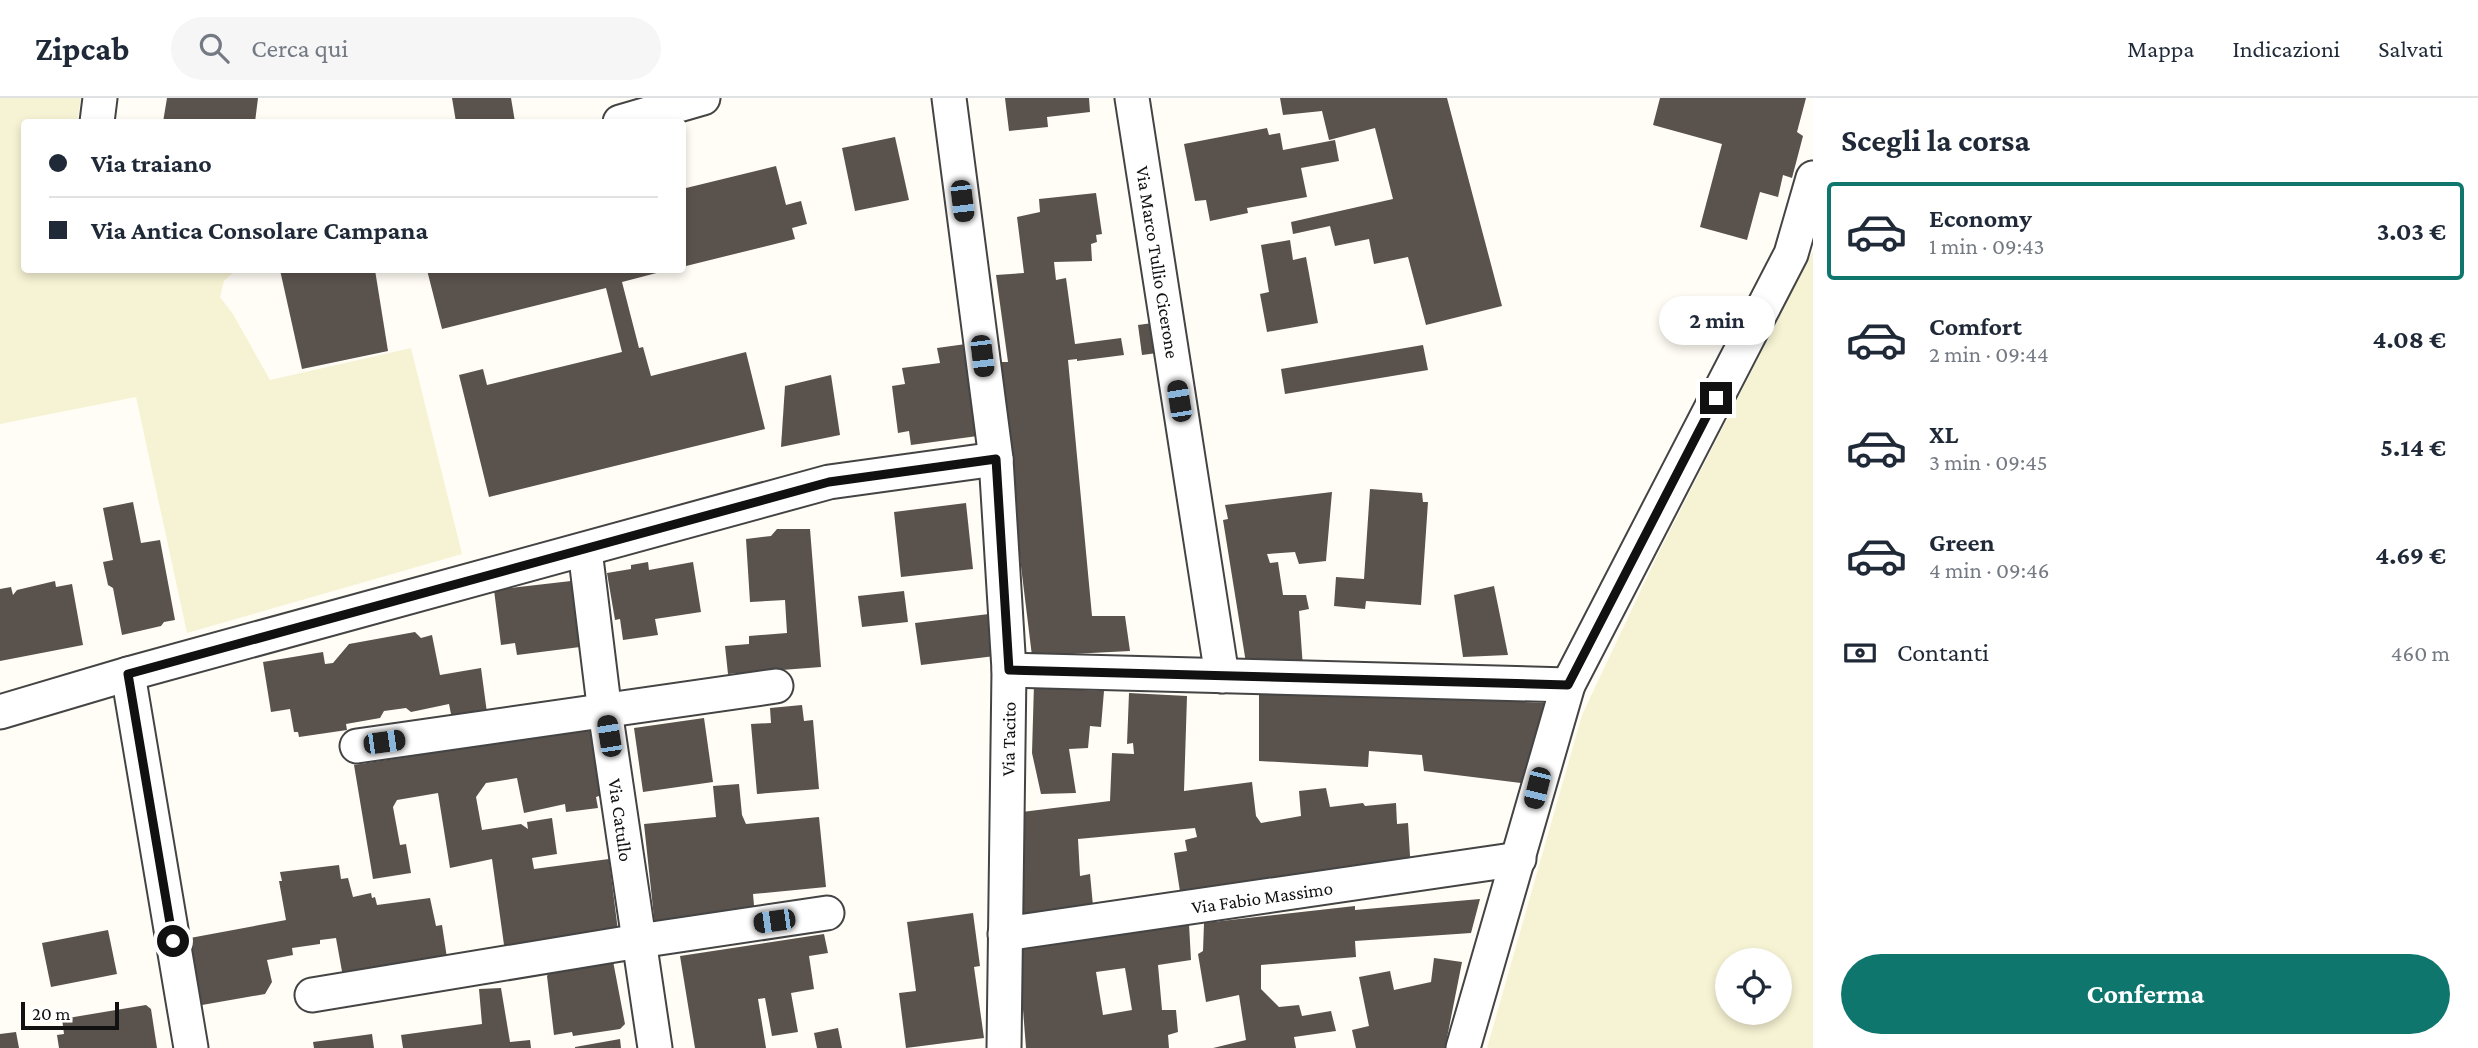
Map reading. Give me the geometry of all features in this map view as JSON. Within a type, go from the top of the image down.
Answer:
[{"type":"street","points":[[97,119],[100,98]]},
{"type":"street","points":[[630,119],[703,98]]},
{"type":"street","name":"Via Tacito","points":[[949,98],[996,459],[1009,670],[1004,1048]]},
{"type":"street","name":"Via Marco Tullio Cicerone","points":[[1132,98],[1222,676]]},
{"type":"street","points":[[1463,1048],[1568,685],[1791,254],[1813,178]]},
{"type":"street","points":[[0,712],[128,674],[829,482],[996,459]]},
{"type":"street","name":"Via Catullo","points":[[585,550],[605,710],[655,1048]]},
{"type":"street","points":[[1009,670],[1568,685]]},
{"type":"street","points":[[128,674],[191,1048]]},
{"type":"street","points":[[357,746],[776,686]]},
{"type":"street","name":"Via Fabio Massimo","points":[[1005,934],[1518,859]]},
{"type":"street","points":[[312,995],[827,913]]},
{"type":"shaded area","points":[[0,98],[81,98],[78,119],[21,119],[21,273],[233,273],[224,281],[220,297],[233,314],[270,380],[411,348],[462,554],[187,633],[136,397],[0,424]]},
{"type":"shaded area","points":[[1813,251],[1813,1048],[1487,1048],[1582,715],[1656,558]]},
{"type":"building","points":[[167,98],[258,98],[255,119],[164,119]]},
{"type":"building","points":[[452,98],[511,98],[514,119],[456,119]]},
{"type":"building","points":[[1005,98],[1089,98],[1090,112],[1047,117],[1048,127],[1009,131]]},
{"type":"building","points":[[1280,98],[1447,98],[1502,306],[1426,325],[1408,257],[1374,264],[1369,239],[1335,246],[1330,226],[1293,234],[1291,222],[1393,199],[1375,128],[1329,140],[1322,111],[1283,115]]},
{"type":"building","points":[[1660,98],[1806,98],[1797,132],[1803,136],[1792,178],[1783,175],[1778,197],[1760,192],[1747,240],[1700,227],[1722,144],[1653,125]]},
{"type":"building","points":[[1267,128],[1269,135],[1280,133],[1283,150],[1335,140],[1339,161],[1301,168],[1307,197],[1247,208],[1248,213],[1210,221],[1206,200],[1195,201],[1184,144]]},
{"type":"building","points":[[895,137],[909,200],[855,211],[842,148]]},
{"type":"building","points":[[776,166],[786,205],[801,201],[807,224],[792,228],[795,239],[686,266],[686,188]]},
{"type":"building","points":[[1096,193],[1102,234],[1096,235],[1097,242],[1091,244],[1092,261],[1054,262],[1056,280],[1066,278],[1075,344],[1121,338],[1124,355],[1068,360],[1092,616],[1125,616],[1130,651],[1032,656],[996,362],[1008,362],[996,275],[1024,273],[1017,217],[1040,212],[1039,199]]},
{"type":"building","points":[[1290,240],[1293,260],[1306,257],[1318,323],[1267,332],[1260,294],[1269,292],[1261,245]]},
{"type":"building","points":[[281,273],[375,273],[388,351],[302,369]]},
{"type":"building","points":[[428,273],[656,273],[622,282],[639,348],[643,347],[651,376],[746,352],[765,429],[489,497],[459,375],[483,369],[487,385],[622,352],[606,288],[442,329]]},
{"type":"building","points":[[1160,322],[1165,352],[1142,355],[1138,325]]},
{"type":"building","points":[[966,344],[985,435],[911,445],[909,431],[898,433],[892,386],[905,384],[902,368],[940,363],[937,348]]},
{"type":"building","points":[[1423,345],[1428,370],[1285,394],[1281,369]]},
{"type":"building","points":[[831,375],[840,435],[781,447],[785,386]]},
{"type":"building","points":[[1370,489],[1422,493],[1423,502],[1428,502],[1421,605],[1366,601],[1365,609],[1334,606],[1336,577],[1364,579]]},
{"type":"building","points":[[1332,492],[1326,561],[1299,564],[1295,552],[1267,554],[1270,563],[1278,562],[1283,595],[1306,595],[1309,609],[1299,611],[1303,668],[1246,663],[1223,520],[1228,519],[1225,505]]},
{"type":"building","points":[[133,502],[141,543],[160,540],[175,620],[122,635],[113,588],[108,585],[103,562],[113,560],[103,508]]},
{"type":"building","points":[[966,503],[973,569],[901,577],[894,512]]},
{"type":"building","points":[[777,529],[810,529],[821,667],[728,674],[725,646],[749,644],[749,636],[787,633],[785,600],[750,602],[746,539],[771,536]]},
{"type":"building","points":[[648,562],[649,570],[693,562],[701,612],[655,619],[658,635],[623,640],[620,619],[615,620],[607,573],[631,569],[631,565]]},
{"type":"building","points":[[55,581],[56,587],[72,584],[83,645],[0,661],[0,589],[11,587],[13,595],[17,590]]},
{"type":"building","points":[[571,581],[580,647],[517,655],[515,643],[501,645],[494,590]]},
{"type":"building","points":[[1494,586],[1508,655],[1463,657],[1454,595]]},
{"type":"building","points":[[904,591],[908,622],[862,627],[858,596]]},
{"type":"building","points":[[989,614],[995,656],[921,665],[915,623]]},
{"type":"building","points":[[415,632],[421,638],[432,635],[440,675],[481,668],[487,713],[452,719],[449,704],[411,712],[406,708],[384,711],[380,718],[346,724],[347,730],[299,737],[298,732],[294,732],[290,709],[271,712],[263,662],[323,652],[325,664],[333,663],[349,644]]},
{"type":"building","points":[[1085,683],[1084,690],[1104,691],[1101,727],[1090,726],[1088,748],[1069,749],[1076,793],[1041,794],[1032,753],[1034,684]]},
{"type":"building","points":[[1259,690],[1546,703],[1521,783],[1424,771],[1422,755],[1369,751],[1368,767],[1259,761]]},
{"type":"building","points":[[1129,693],[1187,696],[1184,791],[1252,782],[1256,816],[1261,823],[1301,816],[1299,791],[1326,788],[1330,807],[1396,803],[1397,824],[1408,823],[1411,872],[1181,898],[1174,853],[1187,851],[1185,840],[1197,837],[1195,828],[1078,839],[1080,876],[1090,874],[1093,906],[1023,916],[1022,812],[1110,801],[1112,753],[1134,754],[1133,743],[1127,744]]},
{"type":"building","points":[[802,705],[804,721],[813,720],[819,789],[757,794],[751,724],[771,723],[770,708]]},
{"type":"building","points":[[704,718],[713,782],[643,792],[634,728]]},
{"type":"building","points":[[594,728],[602,795],[596,797],[598,808],[566,812],[565,804],[524,813],[517,778],[486,783],[476,797],[482,830],[521,824],[528,829],[527,822],[552,818],[557,854],[532,858],[534,869],[609,859],[618,931],[505,952],[492,859],[450,868],[438,793],[397,800],[393,807],[400,845],[406,844],[411,873],[373,879],[354,765]]},
{"type":"building","points":[[739,784],[742,815],[746,824],[819,817],[826,887],[753,894],[755,917],[655,927],[644,824],[716,817],[713,786]]},
{"type":"building","points":[[339,865],[341,879],[348,878],[353,897],[371,893],[377,905],[430,898],[436,926],[442,925],[447,958],[343,977],[336,938],[320,940],[320,944],[292,948],[293,955],[267,960],[272,982],[265,994],[202,1005],[190,938],[286,920],[279,881],[282,881],[280,872]]},
{"type":"building","points":[[1480,899],[1471,933],[1355,941],[1356,957],[1261,965],[1261,989],[1279,1007],[1299,1005],[1302,1016],[1331,1011],[1336,1031],[1294,1037],[1296,1048],[1213,1048],[1246,1040],[1239,995],[1206,1002],[1198,954],[1203,951],[1204,923],[1355,906],[1355,910]]},
{"type":"building","points":[[973,913],[980,966],[974,967],[984,1038],[906,1048],[899,993],[916,991],[907,922]]},
{"type":"building","points":[[1189,924],[1191,960],[1158,965],[1162,1010],[1176,1010],[1178,1032],[1168,1035],[1169,1048],[1026,1048],[1018,945]],"holes":[[[1125,968],[1132,1010],[1103,1015],[1096,972]]]},
{"type":"building","points":[[108,930],[117,974],[51,987],[42,943]]},
{"type":"building","points":[[824,934],[828,953],[809,956],[814,989],[791,993],[798,1032],[772,1036],[765,998],[758,999],[766,1048],[695,1048],[680,956]]},
{"type":"building","points":[[1434,958],[1462,962],[1445,1048],[1356,1048],[1352,1030],[1369,1026],[1359,977],[1390,971],[1394,990],[1431,982]]},
{"type":"building","points":[[613,961],[625,1024],[620,1029],[573,1036],[572,1032],[554,1035],[547,976],[552,968]]},
{"type":"building","points":[[501,988],[510,1042],[530,1040],[531,1048],[403,1048],[401,1035],[482,1024],[479,989]]},
{"type":"building","points":[[146,1005],[151,1009],[157,1048],[59,1048],[57,1035],[64,1034],[62,1019]]},
{"type":"building","points":[[838,1028],[842,1048],[817,1048],[814,1033]]},
{"type":"building","points":[[16,1032],[19,1048],[0,1048],[0,1034]]},
{"type":"building","points":[[372,1034],[374,1048],[314,1048],[313,1042]]},
{"type":"building","points":[[620,1039],[621,1048],[575,1048],[575,1047]]},
{"type":"route","points":[[173,941],[128,674],[829,482],[996,459],[1009,670],[1568,685],[1716,398]]}]
